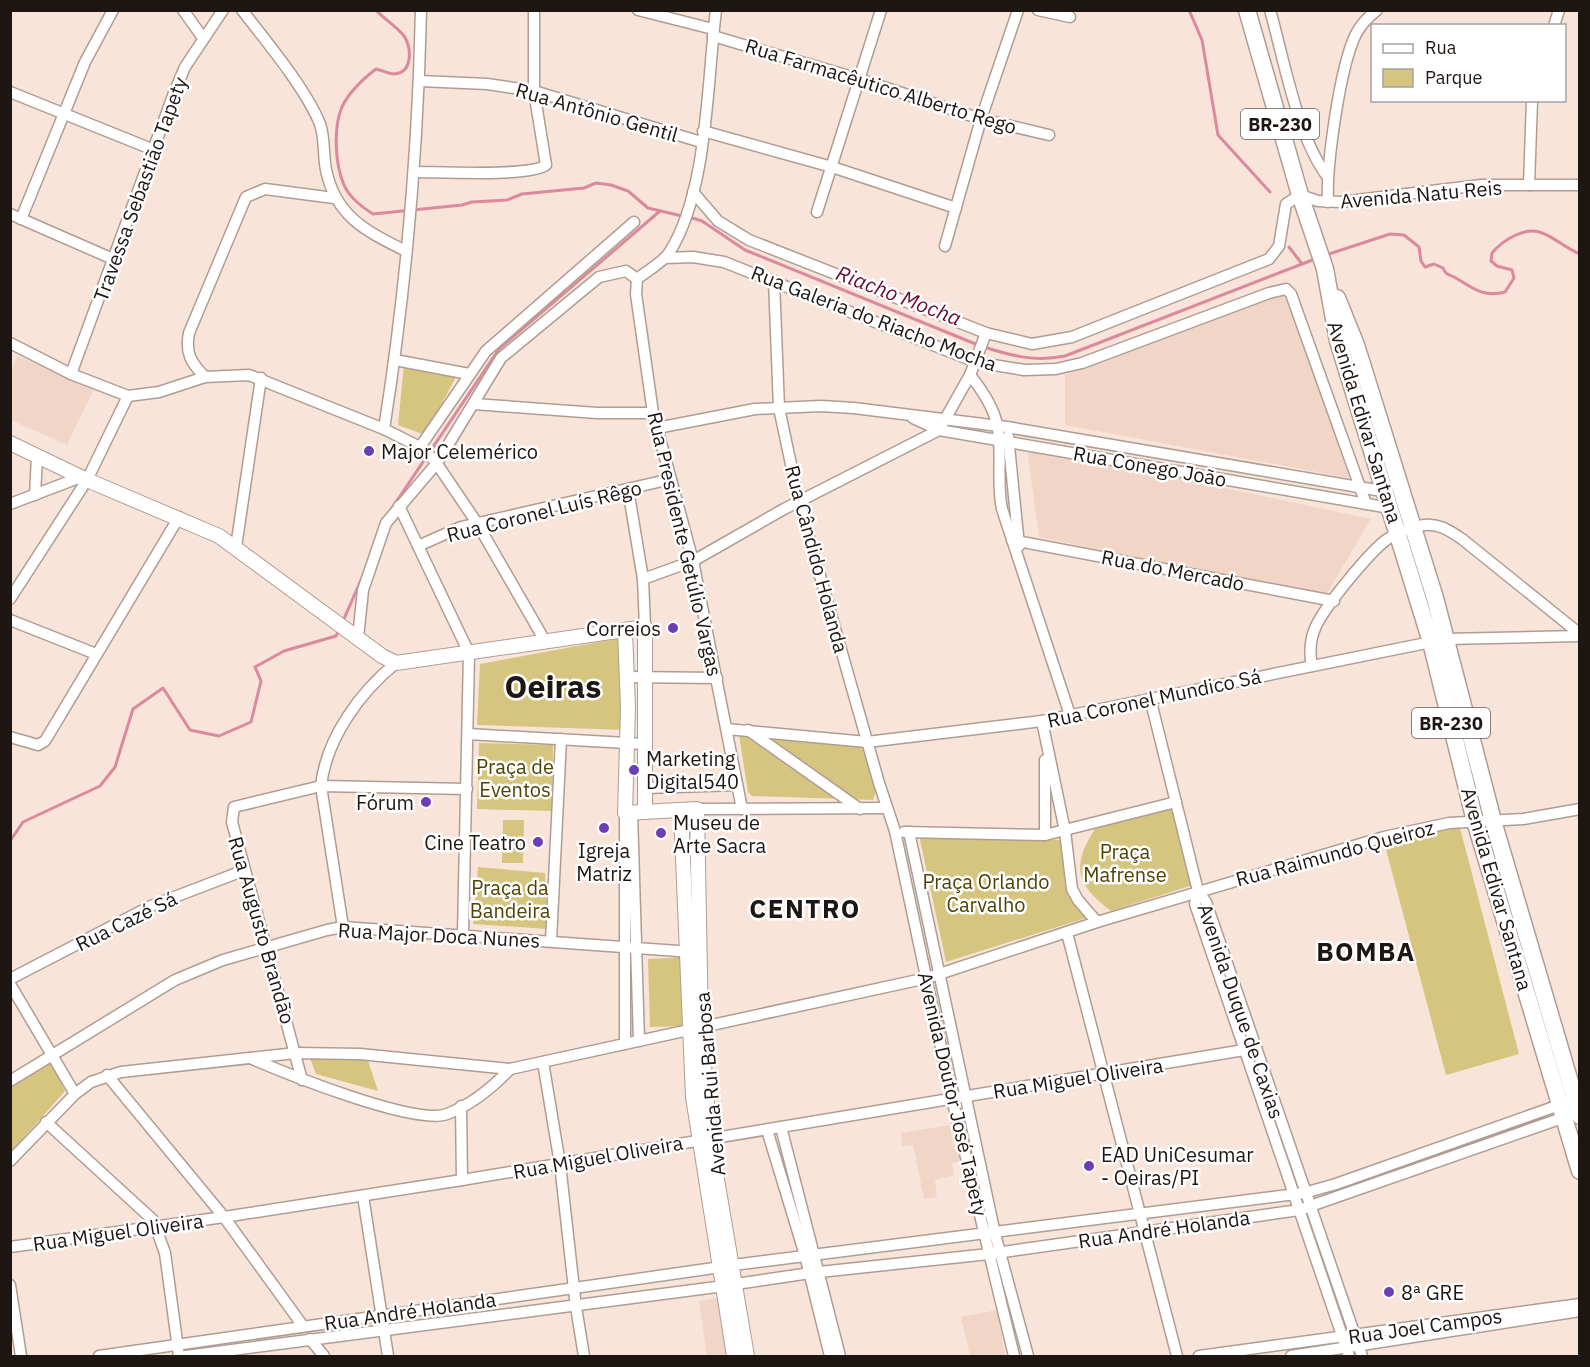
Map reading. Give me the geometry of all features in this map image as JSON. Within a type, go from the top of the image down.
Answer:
[{"type":"highway","name":"BR-230","points":[[1247,10],[1300,195]]},
{"type":"highway","name":"Avenida Edivar Santana","points":[[1300,195],[1326,272],[1356,345],[1392,492],[1406,530],[1439,641],[1574,1109],[1580,1171]]},
{"type":"highway","name":"Avenida Edivar Santana","points":[[1392,492],[1390,508],[1406,530]]},
{"type":"highway","name":"Avenida Edivar Santana","points":[[1439,641],[1475,821],[1574,1109]]},
{"type":"main road","points":[[10,442],[84,479],[203,527],[236,547],[386,659],[396,663],[645,627],[645,788],[632,810]]},
{"type":"main road","points":[[625,630],[627,743],[632,810]]},
{"type":"main road","points":[[632,810],[697,809]]},
{"type":"main road","name":"Avenida Rui Barbosa","points":[[697,809],[694,1030],[704,1139],[730,1285],[747,1356]]},
{"type":"main road","name":"Avenida Rui Barbosa","points":[[681,810],[694,952]]},
{"type":"main road","name":"Avenida Rui Barbosa","points":[[730,1285],[734,1356]]},
{"type":"street","points":[[113,10],[84,62],[16,216],[113,259]]},
{"type":"street","points":[[183,10],[203,38]]},
{"type":"street","name":"Travessa Sebastião Tapety","points":[[71,374],[181,76],[203,38],[223,10]]},
{"type":"street","points":[[242,10],[292,79],[316,117],[320,126],[326,171],[334,198],[350,218],[363,228],[406,251]]},
{"type":"street","points":[[384,429],[395,360],[415,172],[422,10]]},
{"type":"street","points":[[415,172],[540,169],[546,165],[534,91],[534,10]]},
{"type":"street","name":"Rua Farmacêutico Alberto Rego","points":[[638,10],[981,119],[1049,135]]},
{"type":"street","points":[[355,635],[371,561],[386,523],[436,462],[474,405],[493,369],[506,352],[599,277],[609,272],[626,271],[637,279],[665,258],[672,247],[693,192],[702,137],[716,10]]},
{"type":"street","points":[[818,212],[881,10]]},
{"type":"street","points":[[945,246],[981,119],[1018,10]]},
{"type":"street","points":[[1038,10],[1070,16]]},
{"type":"street","points":[[1270,10],[1303,129],[1315,159],[1327,176]]},
{"type":"street","points":[[1328,202],[1327,176],[1340,94],[1353,41],[1362,24],[1377,10]]},
{"type":"street","name":"Rua Antônio Gentil","points":[[420,81],[487,84],[534,91],[702,137],[832,167],[956,207]]},
{"type":"street","points":[[10,92],[154,150]]},
{"type":"street","points":[[1529,185],[1532,102]]},
{"type":"street","name":"Avenida Natu Reis","points":[[1300,195],[1328,202],[1365,201],[1468,186],[1580,185]]},
{"type":"street","points":[[205,377],[189,357],[187,346],[189,333],[246,197],[265,189],[334,198]]},
{"type":"street","name":"Rua Galeria do Riacho Mocha","points":[[693,192],[718,221],[749,240],[985,334],[1019,342],[1058,341],[1258,264],[1277,251],[1286,204],[1300,195]]},
{"type":"street","points":[[423,449],[470,374],[500,337],[634,222]]},
{"type":"street","name":"Rua Galeria do Riacho Mocha","points":[[665,258],[706,258],[774,281],[977,360],[1024,370],[1056,369],[1082,363],[1269,293],[1286,289],[1291,294],[1361,488]]},
{"type":"street","name":"Rua Presidente Getúlio Vargas","points":[[637,279],[636,294],[652,413],[693,561],[742,809]]},
{"type":"street","name":"Rua Cândido Holanda","points":[[774,281],[779,408],[799,502],[886,808],[895,831]]},
{"type":"street","points":[[644,579],[693,561],[799,502],[939,430],[970,375],[985,334]]},
{"type":"street","points":[[11,344],[71,374],[128,396],[159,392],[205,377],[238,373],[261,378],[384,429],[423,449],[436,462],[477,523],[545,641]]},
{"type":"street","points":[[395,360],[470,374]]},
{"type":"street","points":[[970,375],[1002,426],[1000,499],[1016,540],[1070,715]]},
{"type":"street","points":[[236,547],[261,378]]},
{"type":"street","points":[[10,599],[84,479],[128,396]]},
{"type":"street","points":[[474,405],[606,413],[652,413]]},
{"type":"street","name":"Rua Conego João","points":[[657,428],[727,413],[779,408],[854,408],[913,417],[1002,426],[1392,492]]},
{"type":"street","name":"Rua Conego João","points":[[913,417],[939,430],[1390,508]]},
{"type":"street","points":[[35,495],[37,457]]},
{"type":"street","points":[[1193,474],[1194,459]]},
{"type":"street","points":[[10,504],[84,479]]},
{"type":"street","name":"Rua Coronel Luís Rêgo","points":[[418,546],[449,531],[477,523],[671,479]]},
{"type":"street","points":[[1361,488],[1366,504]]},
{"type":"street","points":[[628,489],[644,579],[645,627]]},
{"type":"street","points":[[399,506],[470,654],[463,934]]},
{"type":"street","points":[[11,738],[34,745],[43,744],[179,517]]},
{"type":"street","points":[[1312,666],[1312,636],[1317,624],[1334,601],[1384,542],[1406,530],[1425,525],[1448,530],[1580,635]]},
{"type":"street","name":"Rua do Mercado","points":[[1016,540],[1334,601]]},
{"type":"street","points":[[10,620],[96,654]]},
{"type":"street","name":"Rua Coronel Mundico Sá","points":[[727,729],[867,742],[1042,721],[1439,641],[1580,635]]},
{"type":"street","points":[[343,927],[321,786],[328,750],[378,677],[396,663]]},
{"type":"street","points":[[627,677],[717,678]]},
{"type":"street","points":[[1150,698],[1198,891]]},
{"type":"street","points":[[1042,721],[1065,831],[1072,889],[1078,900],[1097,922]]},
{"type":"street","points":[[748,730],[860,809]]},
{"type":"street","points":[[468,734],[644,744]]},
{"type":"street","points":[[1045,835],[1046,739]]},
{"type":"street","points":[[551,941],[561,740]]},
{"type":"street","points":[[645,788],[737,785]]},
{"type":"street","points":[[321,786],[466,789]]},
{"type":"street","name":"Rua Augusto Brandão","points":[[302,1080],[232,822],[234,807],[321,786]]},
{"type":"street","points":[[895,831],[1045,835],[1176,802]]},
{"type":"street","points":[[697,809],[886,808]]},
{"type":"street","name":"Rua Raimundo Queiroz","points":[[510,1069],[927,978],[1097,922],[1384,837],[1475,821],[1523,819],[1580,809]]},
{"type":"street","points":[[625,1044],[625,948],[632,810]]},
{"type":"street","points":[[632,810],[639,1041]]},
{"type":"street","name":"Avenida Doutor José Tapety","points":[[895,831],[952,1099],[990,1234],[1000,1252],[1028,1356]]},
{"type":"street","name":"Avenida Doutor José Tapety","points":[[909,832],[966,1096],[990,1234],[989,1254],[1014,1356]]},
{"type":"street","name":"Rua Cazé Sá","points":[[10,979],[152,906],[245,870]]},
{"type":"street","name":"Avenida Duque de Caxias","points":[[1198,891],[1206,902],[1256,1048],[1347,1348]]},
{"type":"street","name":"Avenida Duque de Caxias","points":[[1198,891],[1195,904],[1243,1050],[1299,1193]]},
{"type":"street","name":"Rua Major Doca Nunes","points":[[10,1081],[175,980],[203,967],[267,946],[343,927],[694,952]]},
{"type":"street","points":[[1067,933],[1138,1215],[1177,1356]]},
{"type":"street","points":[[10,984],[75,1094]]},
{"type":"street","name":"Rua Miguel Oliveira","points":[[10,1246],[157,1227],[363,1196],[1256,1048]]},
{"type":"street","points":[[10,1161],[75,1094],[107,1075],[296,1053],[360,1054],[510,1069]]},
{"type":"street","points":[[249,1057],[302,1080],[420,1116],[447,1114],[483,1094],[510,1069]]},
{"type":"street","points":[[543,1062],[560,1164],[573,1289],[584,1356]]},
{"type":"street","points":[[107,1075],[224,1217],[303,1326]]},
{"type":"street","points":[[461,1106],[462,1180]]},
{"type":"street","name":"Rua André Holanda","points":[[99,1356],[178,1351],[303,1326],[727,1266],[1299,1193],[1336,1184],[1574,1109]]},
{"type":"street","name":"Rua André Holanda","points":[[186,1356],[576,1307],[814,1273],[989,1254],[1304,1208],[1574,1109]]},
{"type":"street","points":[[46,1122],[148,1214],[157,1227],[165,1252],[178,1351]]},
{"type":"street","points":[[781,1127],[809,1255]]},
{"type":"street","points":[[767,1130],[840,1356]]},
{"type":"street","points":[[363,1196],[388,1356]]},
{"type":"street","name":"Avenida Duque de Caxias","points":[[1304,1208],[1357,1336],[1361,1352]]},
{"type":"street","points":[[814,1273],[830,1356]]},
{"type":"street","points":[[10,1286],[21,1356]]},
{"type":"street","name":"Rua Joel Campos","points":[[1291,1356],[1347,1348],[1357,1336],[1580,1304]]},
{"type":"street","name":"Rua Joel Campos","points":[[1199,1356],[1347,1348],[1361,1352],[1580,1311]]},
{"type":"street","points":[[310,1339],[324,1356]]},
{"type":"shaded area","points":[[1283,293],[1318,383],[1349,478],[1065,425],[1065,375]]},
{"type":"shaded area","points":[[18,356],[94,389],[67,445],[11,420],[11,372]]},
{"type":"shaded area","points":[[1027,449],[1371,519],[1326,595],[1197,571],[1039,537]]},
{"type":"shaded area","points":[[950,1125],[953,1145],[959,1144],[960,1161],[952,1163],[954,1175],[935,1180],[937,1197],[924,1199],[913,1145],[902,1146],[901,1133]]},
{"type":"shaded area","points":[[722,1297],[731,1356],[707,1356],[699,1301]]},
{"type":"shaded area","points":[[997,1310],[1005,1356],[970,1356],[961,1317]]},
{"type":"green space","points":[[404,365],[456,377],[425,435],[398,425]]},
{"type":"green space","points":[[621,638],[626,730],[477,725],[480,664]]},
{"type":"green space","points":[[739,735],[871,748],[879,783],[873,800],[752,796],[748,792]]},
{"type":"green space","name":"Praça de Eventos","points":[[479,743],[553,745],[552,811],[477,809]]},
{"type":"green space","name":"Praça Mafrense","points":[[1170,809],[1177,815],[1192,881],[1190,886],[1111,911],[1099,902],[1084,883],[1080,864],[1087,842],[1095,829]]},
{"type":"green space","points":[[503,820],[524,820],[523,863],[502,863]]},
{"type":"green space","points":[[1459,824],[1519,1054],[1446,1075],[1384,842]]},
{"type":"green space","name":"Praça Orlando Carvalho","points":[[919,835],[1061,840],[1065,859],[1065,885],[1086,918],[946,962]]},
{"type":"green space","name":"Praça da Bandeira","points":[[478,867],[545,873],[548,929],[473,924]]},
{"type":"green space","points":[[686,957],[688,1026],[650,1027],[648,959]]},
{"type":"green space","points":[[308,1053],[367,1058],[378,1091],[316,1074]]},
{"type":"green space","points":[[50,1059],[65,1091],[11,1152],[11,1084]]},
{"type":"waterway","name":"Riacho Mocha","points":[[376,10],[398,29],[407,41],[408,64],[400,73],[394,74],[376,69],[361,81],[342,107],[336,135],[339,167],[344,185],[352,198],[373,214],[507,200],[522,194],[584,188],[596,183],[628,191],[648,208],[682,216]]},
{"type":"waterway","points":[[1189,10],[1202,40],[1218,135],[1270,192]]},
{"type":"waterway","points":[[390,511],[499,349],[660,211]]},
{"type":"waterway","name":"Riacho Mocha","points":[[689,217],[702,221],[745,250],[978,345]]},
{"type":"waterway","name":"Riacho Mocha","points":[[1326,255],[1390,234],[1404,235],[1419,247],[1421,261],[1425,267],[1434,264],[1472,288],[1490,294],[1505,292],[1514,278],[1512,270],[1497,266],[1491,261],[1492,253],[1515,235],[1529,231],[1542,233],[1580,254]]},
{"type":"waterway","points":[[1289,247],[1302,264]]},
{"type":"waterway","name":"Riacho Mocha","points":[[984,347],[1024,357],[1065,356],[1315,259]]},
{"type":"waterway","points":[[343,621],[361,580]]},
{"type":"waterway","points":[[10,841],[23,822],[100,786],[115,767],[133,709],[163,688],[190,730],[219,736],[251,722],[261,681],[255,667],[284,651],[336,636],[339,630]]},
{"type":"waterway","points":[[1412,1165],[1545,1117]]},
{"type":"place","name":"Major Celemérico","points":[[369,451]]},
{"type":"place","name":"Correios","points":[[673,628]]},
{"type":"place","name":"Marketing Digital540","points":[[634,770]]},
{"type":"place","name":"Fórum","points":[[426,802]]},
{"type":"place","name":"Igreja Matriz","points":[[604,828]]},
{"type":"place","name":"Museu de Arte Sacra","points":[[661,833]]},
{"type":"place","name":"Cine Teatro","points":[[538,842]]},
{"type":"place","name":"EAD UniCesumar - Oeiras/PI","points":[[1089,1166]]},
{"type":"place","name":"8ª GRE","points":[[1389,1292]]},
{"type":"district","name":"Oeiras","points":[[553,686]]},
{"type":"district","name":"CENTRO","points":[[805,908]]},
{"type":"district","name":"BOMBA","points":[[1366,951]]}]
